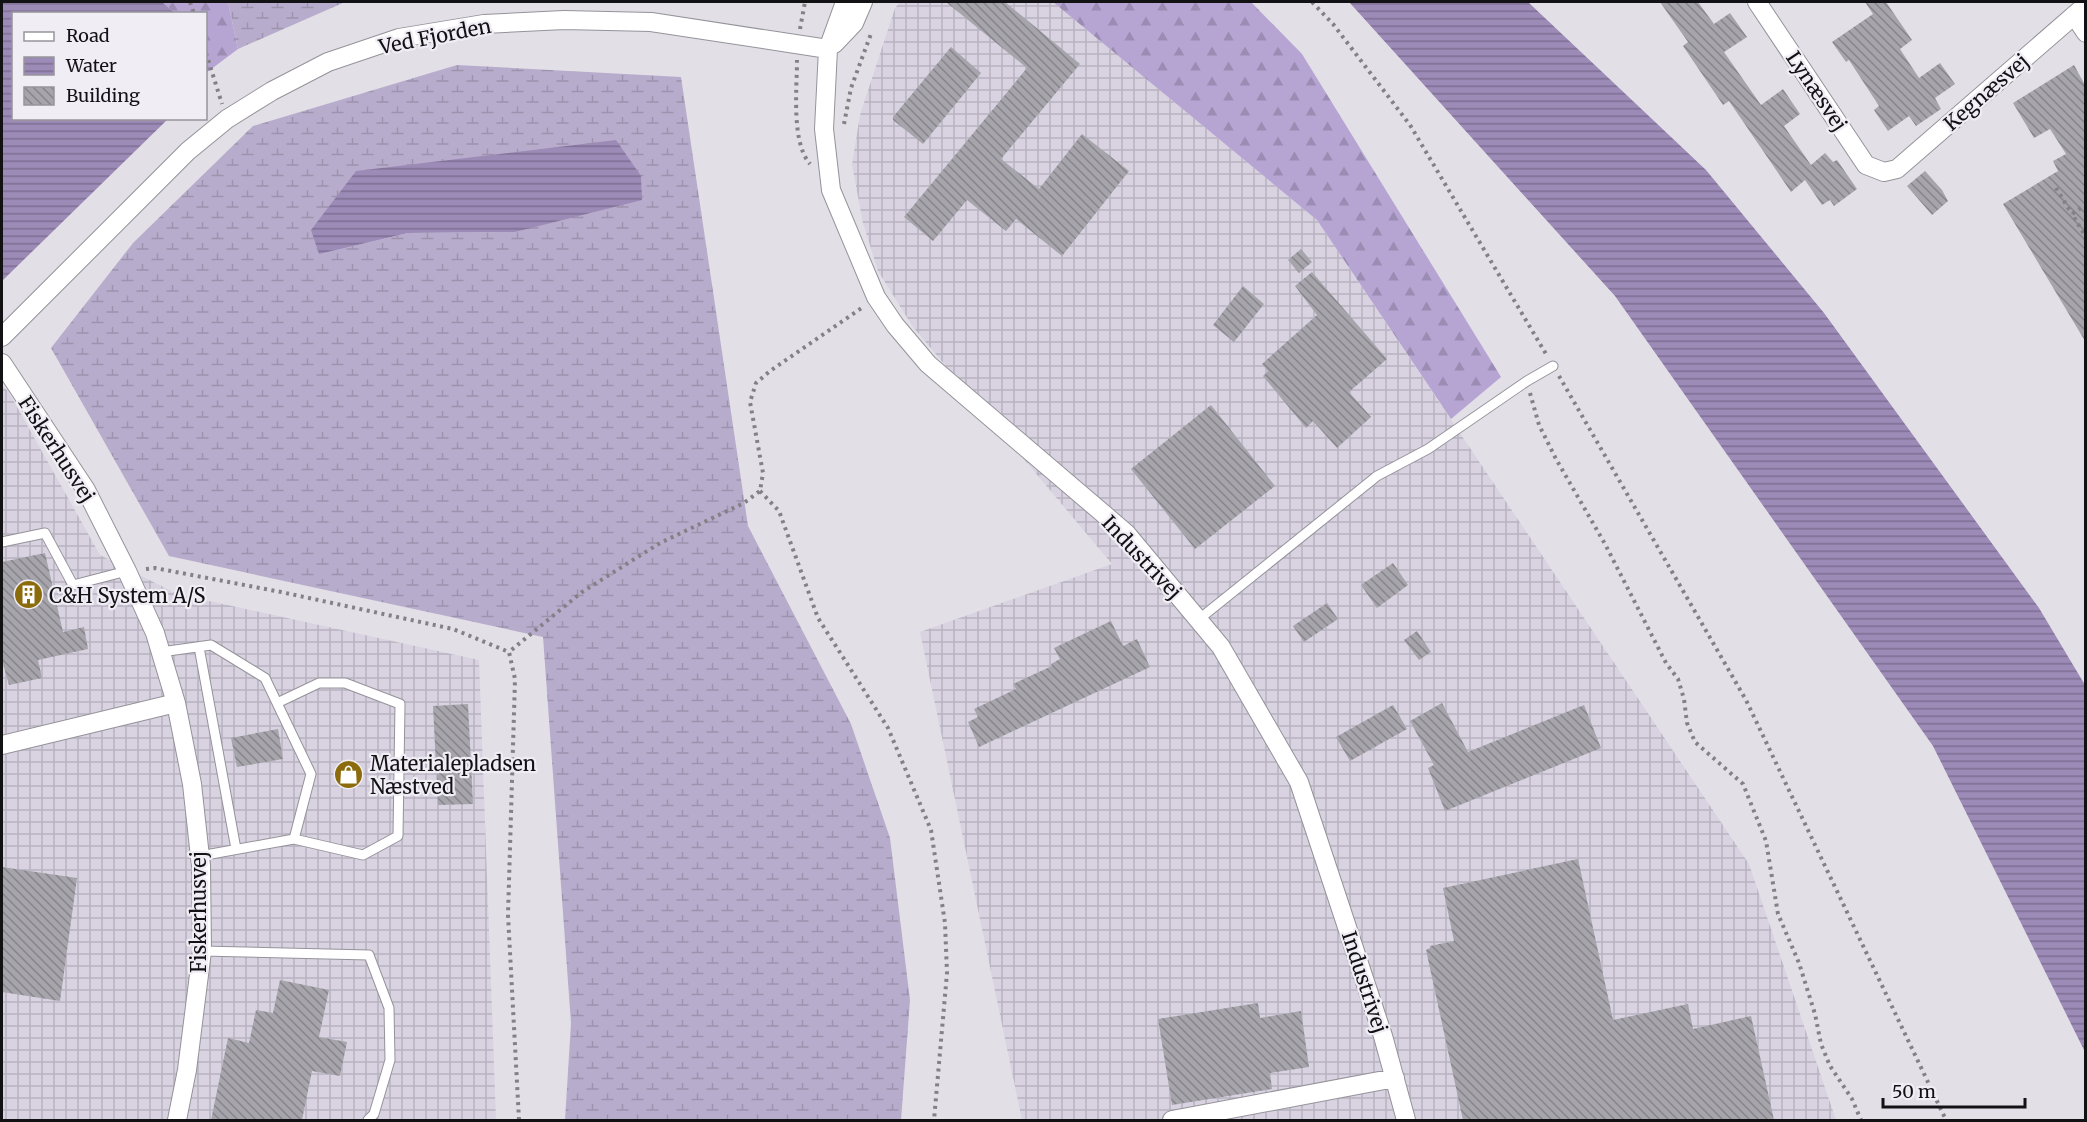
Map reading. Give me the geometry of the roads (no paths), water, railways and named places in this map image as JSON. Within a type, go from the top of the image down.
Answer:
[{"type":"street","name":"Industrivej","points":[[845,2],[828,50],[824,129],[831,190],[876,297],[895,325],[928,364],[1126,533],[1221,647],[1299,782],[1383,1036],[1406,1120]]},
{"type":"street","points":[[828,50],[854,23],[863,2]]},
{"type":"street","name":"Lynæsvej","points":[[1757,2],[1866,165],[1884,172]]},
{"type":"street","points":[[2080,10],[2085,33]]},
{"type":"street","name":"Kegnæsvej","points":[[1884,172],[1897,170],[2080,10]]},
{"type":"street","name":"Ved Fjorden","points":[[2,337],[188,151],[228,119],[328,62],[399,38],[484,24],[564,20],[651,22],[828,50]]},
{"type":"street","name":"Fiskerhusvej","points":[[2,363],[86,490],[155,633],[176,703],[192,784],[200,855],[202,951],[187,1070],[177,1120]]},
{"type":"street","points":[[2,745],[176,703]]},
{"type":"street","points":[[1172,1120],[1395,1078]]},
{"type":"lane","points":[[1198,620],[1377,476],[1428,449],[1527,381],[1553,366]]},
{"type":"lane","points":[[2,542],[45,533],[72,585],[127,571]]},
{"type":"lane","points":[[161,652],[211,645],[265,678],[311,774],[294,839]]},
{"type":"lane","points":[[199,647],[236,849]]},
{"type":"lane","points":[[200,855],[294,839],[363,855],[398,836],[400,704],[345,683],[320,683],[277,703]]},
{"type":"lane","points":[[202,951],[369,955],[389,1008],[390,1060],[374,1114],[368,1120]]},
{"type":"water","points":[[2,2],[162,2],[174,12],[12,12],[12,120],[167,120],[2,281]]},
{"type":"water","points":[[1349,2],[1528,2],[1706,170],[1824,313],[2039,608],[2085,685],[2085,1052],[1933,746],[1615,296]]},
{"type":"water","points":[[616,140],[641,176],[642,200],[515,232],[408,233],[319,254],[311,230],[356,171]]},
{"type":"place","name":"C&H System A/S","points":[[28,595]]},
{"type":"place","name":"Materialepladsen Næstved","points":[[349,775]]}]
